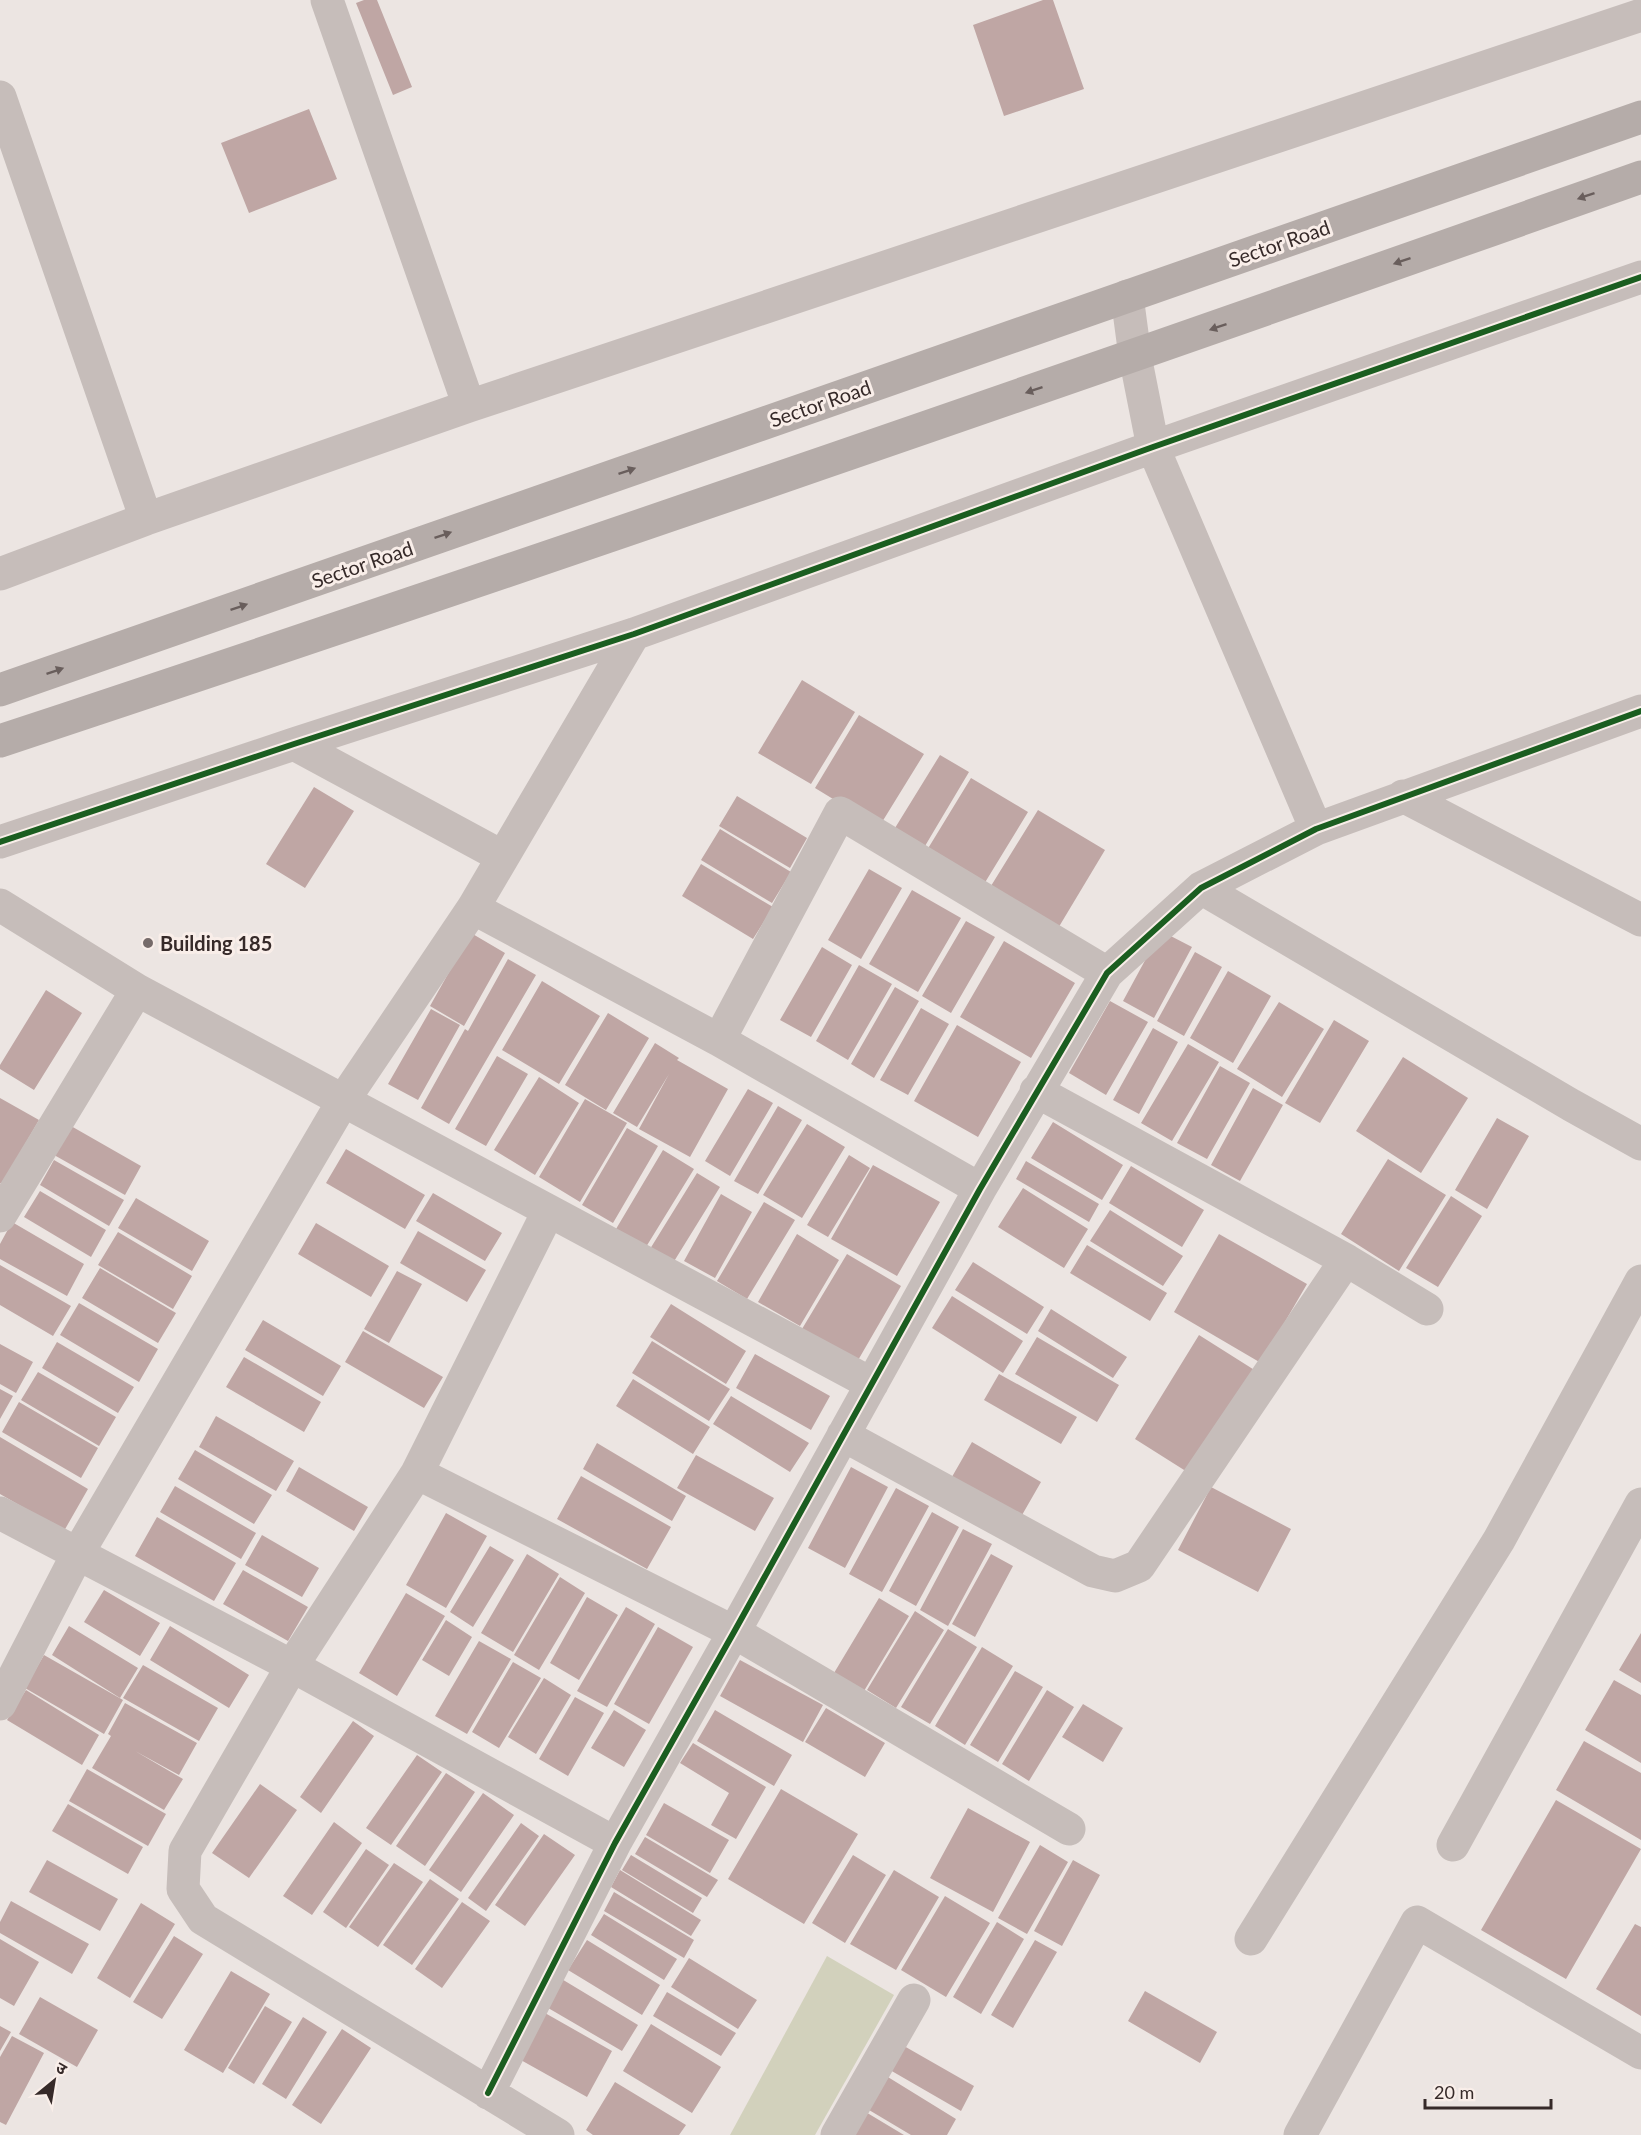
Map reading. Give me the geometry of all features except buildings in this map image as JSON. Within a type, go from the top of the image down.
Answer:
[{"type":"main road","name":"Sector Road","points":[[0,690],[1641,117]]},
{"type":"main road","points":[[0,741],[227,666],[1135,356],[1641,177]]},
{"type":"street","points":[[327,0],[469,406]]},
{"type":"street","points":[[0,574],[146,519],[469,406],[1641,15]]},
{"type":"street","points":[[2,112],[146,519]]},
{"type":"street","points":[[0,842],[634,634],[1154,447],[1641,277]]},
{"type":"street","points":[[1126,296],[1135,356],[1154,447],[1316,829]]},
{"type":"street","points":[[0,1704],[78,1553],[343,1101],[473,908],[634,634]]},
{"type":"street","points":[[488,2093],[615,1843],[980,1189],[1107,973],[1201,888],[1316,829],[1641,711]]},
{"type":"street","points":[[294,744],[503,857]]},
{"type":"street","points":[[1403,796],[1641,920]]},
{"type":"street","points":[[719,1040],[840,813],[1107,973]]},
{"type":"street","points":[[1201,888],[1570,1105],[1641,1144]]},
{"type":"street","points":[[0,905],[136,990],[872,1383]]},
{"type":"street","points":[[473,908],[719,1040],[980,1189]]},
{"type":"street","points":[[0,1216],[136,990]]},
{"type":"street","points":[[1036,1091],[1346,1260],[1426,1309]]},
{"type":"street","points":[[548,1212],[417,1473],[292,1666],[185,1851],[183,1889],[203,1918],[558,2135]]},
{"type":"street","points":[[843,1435],[1093,1571],[1115,1576],[1139,1566],[1346,1260]]},
{"type":"street","points":[[1251,1939],[1499,1540],[1641,1281]]},
{"type":"street","points":[[417,1473],[734,1632],[1069,1829]]},
{"type":"street","points":[[1453,1845],[1641,1504]]},
{"type":"street","points":[[0,1513],[292,1666],[615,1843]]},
{"type":"street","points":[[1300,2135],[1418,1922],[1641,2053]]},
{"type":"street","points":[[837,2135],[914,2000]]},
{"type":"green space","points":[[827,1956],[894,1995],[815,2135],[730,2135]]},
{"type":"cycle path","points":[[0,842],[634,634],[1153,447],[1641,277]]},
{"type":"cycle path","points":[[488,2093],[615,1843],[980,1189],[1107,973],[1201,888],[1316,829],[1641,711]]},
{"type":"place","name":"Building 185","points":[[148,943]]}]
